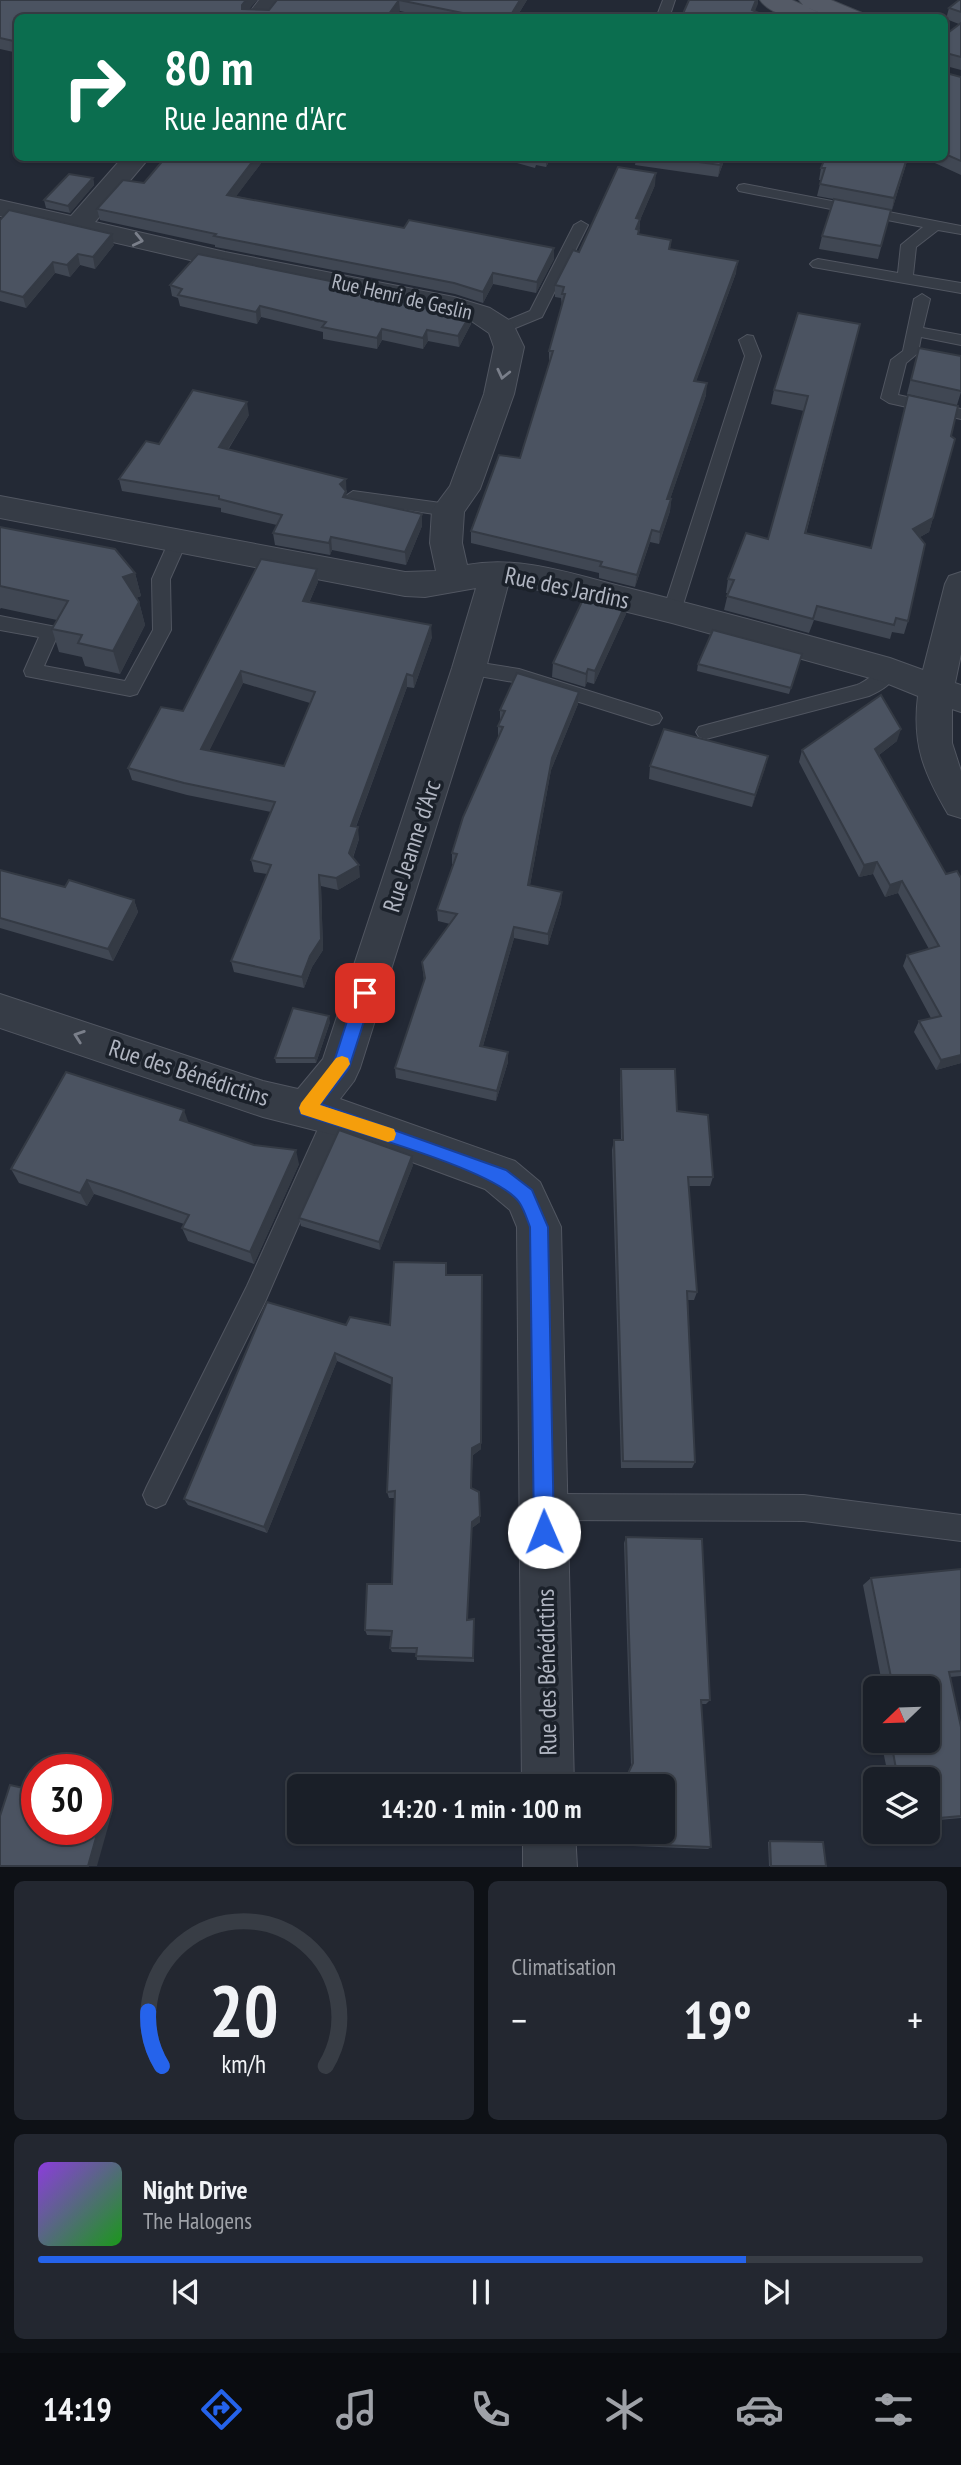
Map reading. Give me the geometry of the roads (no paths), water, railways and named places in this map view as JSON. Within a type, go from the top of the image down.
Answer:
[{"type":"main road","points":[[772,0],[803,14]]},
{"type":"main road","points":[[811,0],[845,14]]},
{"type":"street","points":[[260,14],[272,0]]},
{"type":"street","points":[[77,226],[133,161]]},
{"type":"street","name":"Rue Henri de Geslin","points":[[0,208],[454,306],[480,314],[502,328],[509,347],[499,394],[464,489],[448,510]]},
{"type":"street","name":"Rue des Jardins","points":[[0,507],[404,584],[425,585],[492,572],[523,574],[672,611],[890,671],[949,694]]},
{"type":"street","points":[[448,510],[446,544],[455,578]]},
{"type":"street","name":"Rue Jeanne d'Arc","points":[[321,1112],[340,1068],[469,668],[492,588],[492,572]]},
{"type":"street","points":[[961,584],[949,694],[933,735],[946,778],[961,804]]},
{"type":"street","name":"Rue des Bénédictins","points":[[0,1012],[36,1021],[263,1099],[321,1112],[500,1175],[525,1196],[539,1227],[548,1774]]},
{"type":"street","points":[[549,1844],[550,1867]]},
{"type":"lane","points":[[744,188],[961,230]]},
{"type":"lane","points":[[502,328],[536,314],[581,225]]},
{"type":"lane","points":[[905,279],[909,245],[935,225]]},
{"type":"lane","points":[[818,264],[961,288]]},
{"type":"lane","points":[[922,299],[910,353],[899,360],[889,398],[961,414]]},
{"type":"lane","points":[[915,331],[961,340]]},
{"type":"lane","points":[[672,611],[753,356],[747,340]]},
{"type":"lane","points":[[353,497],[448,510]]},
{"type":"lane","points":[[0,623],[50,632],[33,671],[130,689],[162,630],[161,579],[178,541]]},
{"type":"lane","points":[[469,668],[519,676],[652,718]]},
{"type":"lane","points":[[706,732],[862,691],[878,684],[890,671]]},
{"type":"lane","points":[[156,1495],[256,1294],[321,1112]]},
{"type":"lane","points":[[544,1507],[804,1508],[961,1528]]}]
